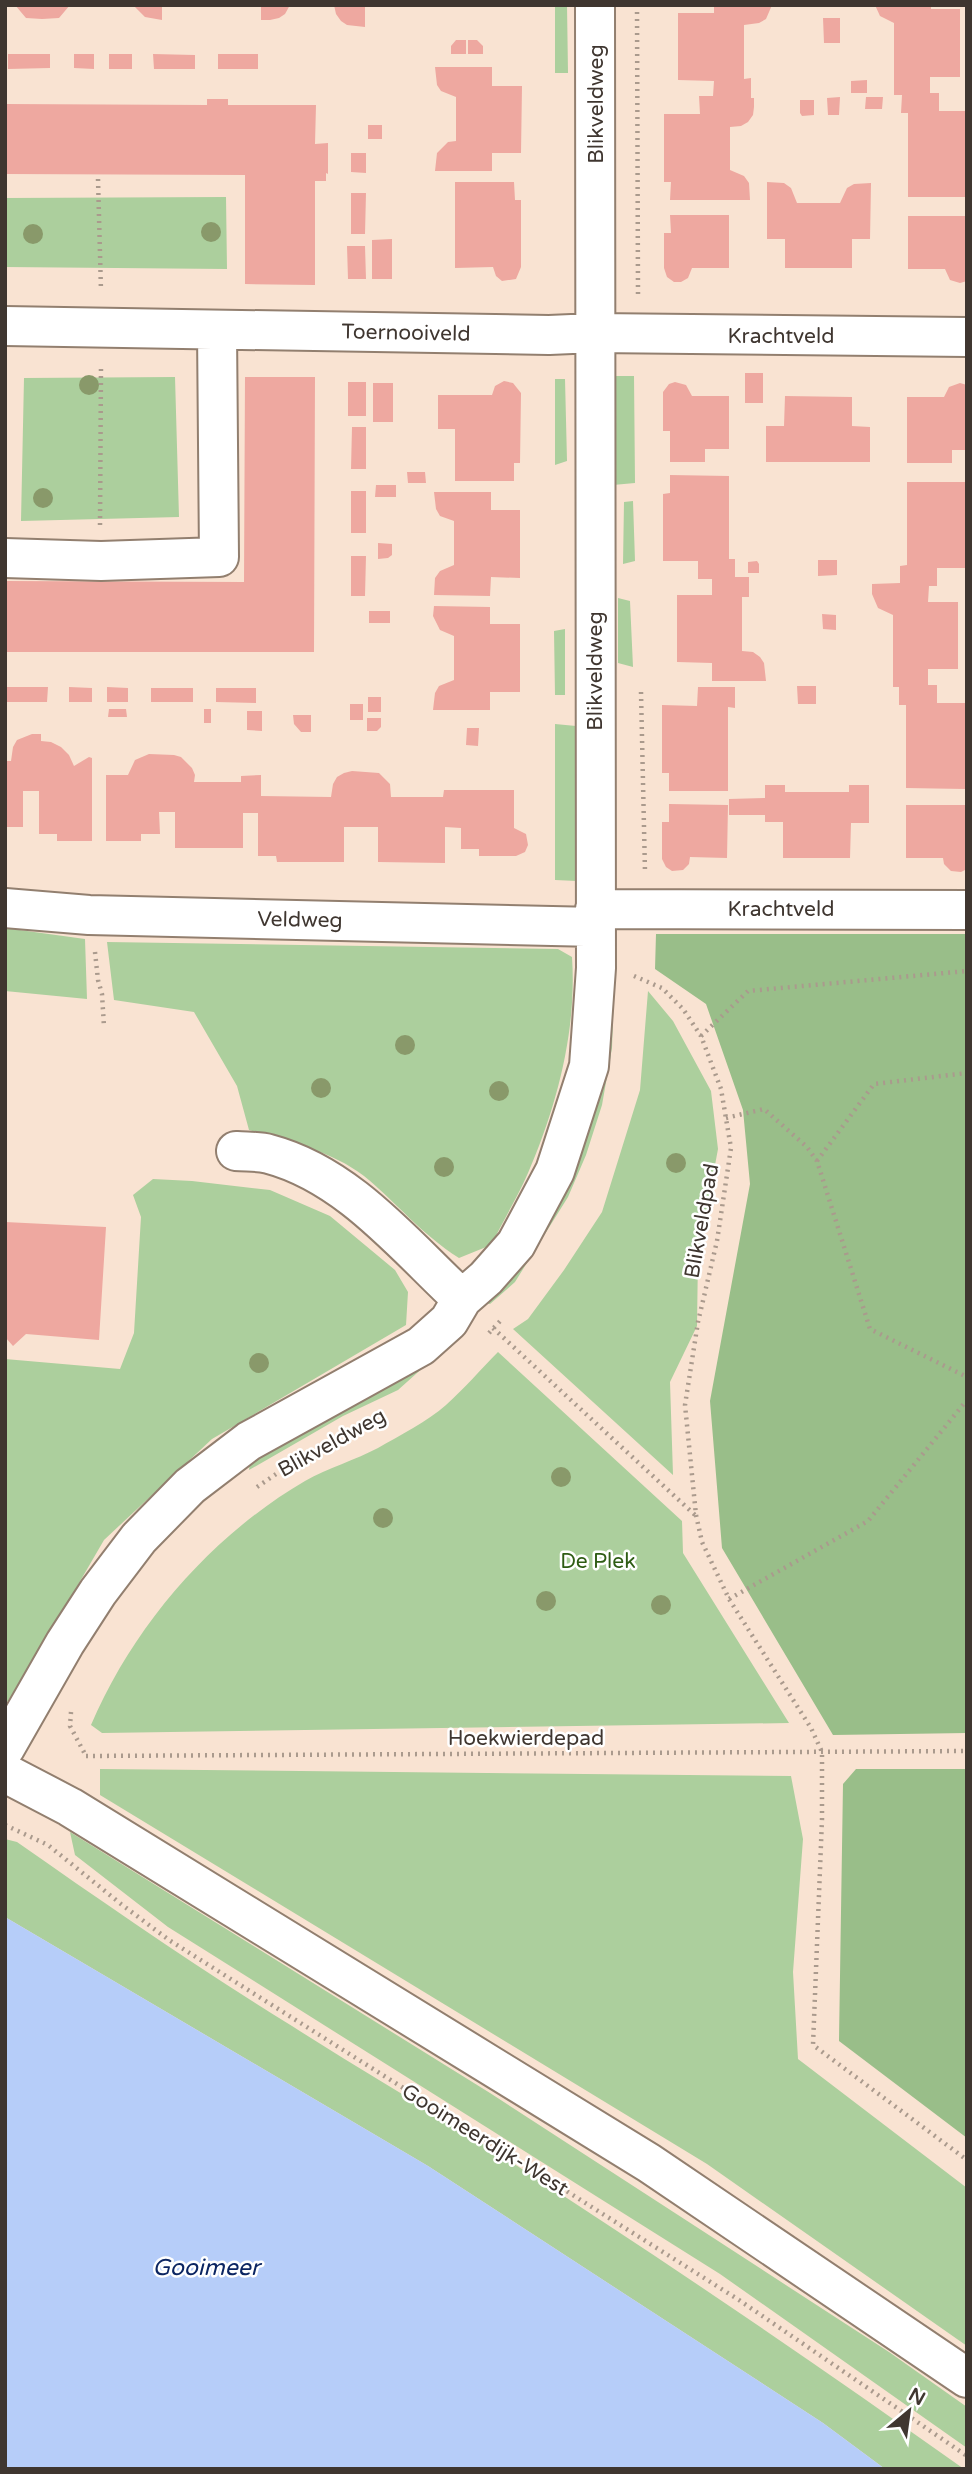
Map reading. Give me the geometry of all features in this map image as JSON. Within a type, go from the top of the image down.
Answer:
[{"type":"street","name":"Blikveldweg","points":[[5,1748],[65,1643],[98,1592],[139,1538],[190,1486],[249,1441],[421,1346],[449,1321],[462,1299],[486,1278],[516,1244],[555,1171],[589,1066],[596,968],[595,5]]},
{"type":"street","name":"Toernooiveld","points":[[5,326],[549,335],[595,333]]},
{"type":"street","points":[[5,558],[101,562],[219,557],[217,330]]},
{"type":"street","name":"Krachtveld","points":[[595,333],[967,337]]},
{"type":"street","name":"Veldweg","points":[[5,908],[89,915],[596,918]]},
{"type":"street","name":"Krachtveld","points":[[596,918],[967,910]]},
{"type":"street","points":[[236,1151],[266,1153],[302,1165],[335,1184],[374,1215],[462,1299]]},
{"type":"street","points":[[5,1773],[82,1814],[649,2163],[967,2378]]},
{"type":"path","points":[[637,5],[638,334]]},
{"type":"path","points":[[99,179],[102,329],[99,509],[101,562]]},
{"type":"path","points":[[641,692],[645,873]]},
{"type":"path","points":[[701,1037],[748,991],[967,971]]},
{"type":"path","name":"Blikveldpad","points":[[627,973],[662,988],[683,1009],[701,1037],[721,1088],[731,1148],[717,1241],[698,1322],[685,1405],[696,1515],[702,1542],[729,1600],[811,1728],[822,1752]]},
{"type":"path","points":[[817,1161],[874,1084],[967,1073]]},
{"type":"path","points":[[726,1118],[764,1110],[807,1147],[817,1161],[870,1329],[967,1377]]},
{"type":"path","points":[[462,1299],[696,1515]]},
{"type":"path","points":[[485,1338],[510,1309]]},
{"type":"path","points":[[729,1600],[869,1521],[967,1400]]},
{"type":"path","name":"Blikveldweg","points":[[352,1431],[396,1407]]},
{"type":"path","name":"Blikveldweg","points":[[254,1489],[286,1467]]},
{"type":"path","name":"Hoekwierdepad","points":[[71,1711],[70,1726],[86,1756],[967,1751]]},
{"type":"path","points":[[822,1752],[813,2045],[967,2160]]},
{"type":"path","name":"Gooimeerdijk-West","points":[[5,1825],[48,1845],[169,1940],[739,2300],[967,2456]]},
{"type":"green space","points":[[555,5],[567,5],[568,73],[555,73]]},
{"type":"green space","points":[[226,197],[227,269],[5,267],[5,198]]},
{"type":"green space","points":[[609,376],[634,376],[635,483],[613,485]]},
{"type":"green space","points":[[175,377],[179,517],[21,521],[24,378]]},
{"type":"green space","points":[[555,379],[565,379],[567,461],[555,465]]},
{"type":"green space","points":[[633,501],[635,561],[623,564],[624,502]]},
{"type":"green space","points":[[618,598],[630,601],[633,667],[618,663]]},
{"type":"green space","points":[[565,629],[565,695],[555,695],[554,631]]},
{"type":"green space","points":[[555,724],[576,726],[577,881],[555,880]]},
{"type":"green space","points":[[5,928],[85,939],[87,999],[5,991]]},
{"type":"green space","points":[[616,929],[612,1048],[602,1105],[586,1155],[568,1197],[515,1282],[490,1304],[483,1302],[504,1283]]},
{"type":"green space","points":[[656,934],[967,934],[967,1733],[833,1735],[722,1548],[710,1401],[750,1184],[743,1110],[706,1004],[655,969]]},
{"type":"green space","points":[[107,942],[558,949],[572,957],[573,984],[568,1040],[556,1094],[528,1173],[491,1245],[459,1258],[433,1239],[376,1186],[351,1167],[309,1148],[249,1130],[237,1086],[194,1012],[114,1000]]},
{"type":"green space","points":[[648,991],[673,1021],[711,1091],[718,1149],[698,1256],[697,1326],[670,1382],[673,1475],[513,1329],[528,1319],[602,1212],[640,1090]]},
{"type":"green space","points":[[153,1179],[270,1190],[330,1216],[395,1270],[408,1292],[406,1325],[212,1439],[104,1540],[25,1676],[5,1705],[5,1359],[120,1369],[134,1333],[141,1217],[133,1195]]},
{"type":"green space","name":"De Plek","points":[[498,1352],[682,1521],[683,1553],[789,1723],[102,1733],[91,1725],[129,1652],[179,1586],[207,1556],[238,1528],[305,1481],[378,1448],[431,1417],[453,1399]]},
{"type":"green space","points":[[426,1365],[398,1390],[343,1416],[249,1470],[250,1461]]},
{"type":"green space","points":[[100,1769],[791,1776],[803,1839],[793,1972],[798,2059],[967,2188],[967,2346],[707,2164],[100,1795]]},
{"type":"green space","points":[[856,1769],[967,1769],[967,2138],[839,2041],[843,1784]]},
{"type":"green space","points":[[70,1832],[490,2093],[889,2352],[967,2407],[967,2448],[720,2274],[168,1927],[75,1855]]},
{"type":"green space","points":[[5,1839],[17,1842],[222,1982],[597,2217],[964,2469],[885,2469],[823,2423],[428,2166],[5,1917]]},
{"type":"water","name":"Gooimeer","points":[[5,1917],[428,2166],[823,2423],[885,2469],[5,2469]]},
{"type":"building","points":[[15,5],[70,5],[59,18],[42,19],[26,18]]},
{"type":"building","points":[[133,5],[162,5],[162,20],[145,17]]},
{"type":"building","points":[[261,5],[290,5],[285,14],[270,20],[261,20]]},
{"type":"building","points":[[334,5],[365,5],[365,27],[347,25],[341,21]]},
{"type":"building","points":[[714,5],[772,5],[766,19],[744,25],[744,79],[751,78],[753,115],[741,126],[730,127],[730,170],[744,176],[749,183],[750,200],[670,200],[671,182],[664,182],[664,114],[700,114],[699,96],[713,96],[714,81],[678,80],[678,13],[714,13]]},
{"type":"building","points":[[875,5],[931,5],[931,9],[960,9],[960,77],[930,77],[930,93],[939,93],[939,111],[967,111],[967,197],[908,197],[908,113],[901,113],[902,95],[894,95],[894,23],[880,16]]},
{"type":"building","points":[[823,18],[840,18],[840,43],[824,43]]},
{"type":"building","points":[[456,40],[466,40],[466,54],[451,54],[451,46]]},
{"type":"building","points":[[468,40],[477,40],[483,46],[483,54],[468,54]]},
{"type":"building","points":[[8,54],[50,54],[50,68],[8,69]]},
{"type":"building","points":[[74,54],[94,54],[94,69],[74,68]]},
{"type":"building","points":[[109,54],[132,54],[132,69],[109,69]]},
{"type":"building","points":[[153,54],[195,55],[195,69],[154,69]]},
{"type":"building","points":[[218,54],[258,54],[258,69],[218,69]]},
{"type":"building","points":[[435,67],[492,67],[492,86],[522,86],[521,153],[492,153],[492,171],[435,171],[437,153],[448,142],[456,141],[456,97],[441,91],[437,85]]},
{"type":"building","points":[[867,80],[867,93],[851,93],[851,81]]},
{"type":"building","points":[[840,97],[839,115],[828,115],[827,98]]},
{"type":"building","points":[[866,97],[883,97],[882,109],[865,109]]},
{"type":"building","points":[[207,99],[228,99],[228,105],[316,105],[315,144],[328,143],[328,174],[326,173],[326,181],[315,181],[315,285],[245,284],[245,175],[5,174],[5,104],[207,105]]},
{"type":"building","points":[[800,100],[814,100],[814,115],[802,116]]},
{"type":"building","points":[[368,125],[382,125],[382,139],[368,139]]},
{"type":"building","points":[[351,153],[366,153],[366,173],[351,172]]},
{"type":"building","points":[[455,182],[514,182],[515,200],[521,200],[521,267],[516,279],[502,281],[496,276],[493,267],[455,268]]},
{"type":"building","points":[[767,182],[784,183],[791,188],[797,203],[840,203],[847,188],[854,184],[871,183],[870,239],[852,239],[852,268],[785,268],[785,239],[767,239]]},
{"type":"building","points":[[351,193],[366,193],[365,234],[351,234]]},
{"type":"building","points":[[670,215],[729,215],[729,268],[692,268],[688,278],[681,282],[674,282],[667,277],[664,268],[664,233],[671,233]]},
{"type":"building","points":[[908,216],[967,216],[967,281],[960,283],[950,280],[945,269],[908,269]]},
{"type":"building","points":[[392,239],[392,279],[372,279],[372,240]]},
{"type":"building","points":[[347,246],[365,246],[366,279],[348,279]]},
{"type":"building","points":[[745,373],[763,373],[763,403],[745,403]]},
{"type":"building","points":[[245,377],[315,377],[314,652],[5,652],[5,581],[244,582]]},
{"type":"building","points":[[504,381],[513,383],[521,393],[520,463],[514,463],[514,481],[455,481],[455,429],[438,429],[438,395],[492,395],[495,386]]},
{"type":"building","points":[[348,382],[366,382],[366,416],[348,416]]},
{"type":"building","points":[[675,382],[686,385],[692,396],[729,396],[729,449],[705,449],[705,462],[670,462],[670,431],[663,431],[663,392],[669,384]]},
{"type":"building","points":[[373,383],[393,383],[393,422],[373,422]]},
{"type":"building","points":[[960,383],[967,385],[966,450],[952,450],[952,463],[907,463],[907,397],[944,397],[949,387]]},
{"type":"building","points":[[785,396],[852,397],[852,426],[870,427],[870,462],[766,462],[766,426],[784,426]]},
{"type":"building","points":[[352,427],[366,427],[366,469],[351,469]]},
{"type":"building","points":[[407,472],[425,472],[426,483],[408,483]]},
{"type":"building","points":[[670,475],[729,476],[729,559],[735,559],[735,577],[749,577],[749,597],[742,597],[742,651],[753,652],[760,657],[764,663],[766,681],[712,681],[712,663],[677,662],[677,595],[712,595],[712,579],[698,579],[698,561],[663,561],[663,494],[670,493]]},
{"type":"building","points":[[907,482],[966,482],[967,568],[937,568],[937,586],[929,586],[928,602],[958,602],[958,669],[928,669],[928,685],[937,685],[937,703],[967,703],[965,789],[906,788],[906,705],[899,705],[899,687],[893,687],[893,615],[878,608],[872,594],[872,584],[900,583],[900,566],[907,565]]},
{"type":"building","points":[[376,485],[396,485],[396,497],[375,497]]},
{"type":"building","points":[[351,491],[366,491],[366,533],[351,533]]},
{"type":"building","points":[[434,492],[491,492],[491,510],[520,510],[520,578],[491,577],[490,596],[434,595],[435,578],[440,571],[454,565],[454,521],[440,516],[436,509]]},
{"type":"building","points":[[378,543],[392,544],[392,555],[378,559]]},
{"type":"building","points":[[351,556],[366,556],[365,596],[351,596]]},
{"type":"building","points":[[818,560],[837,560],[837,575],[818,576]]},
{"type":"building","points":[[757,561],[759,573],[748,573],[748,562]]},
{"type":"building","points":[[434,606],[490,607],[490,624],[520,624],[520,692],[490,692],[490,710],[433,710],[435,693],[439,686],[454,680],[454,636],[440,630],[433,616]]},
{"type":"building","points":[[369,611],[390,611],[390,623],[369,623]]},
{"type":"building","points":[[822,614],[836,615],[836,630],[823,629]]},
{"type":"building","points":[[797,686],[816,686],[816,704],[798,704]]},
{"type":"building","points":[[6,687],[48,687],[47,702],[6,702]]},
{"type":"building","points":[[69,687],[92,688],[92,702],[69,702]]},
{"type":"building","points":[[107,687],[128,688],[128,702],[107,702]]},
{"type":"building","points":[[698,687],[735,687],[735,708],[728,707],[728,791],[669,791],[669,773],[662,773],[662,705],[697,706]]},
{"type":"building","points":[[151,688],[193,688],[193,702],[151,702]]},
{"type":"building","points":[[216,688],[256,688],[256,703],[216,702]]},
{"type":"building","points":[[368,697],[381,697],[381,712],[368,712]]},
{"type":"building","points":[[350,704],[363,704],[363,720],[350,720]]},
{"type":"building","points":[[109,709],[126,709],[127,717],[108,717]]},
{"type":"building","points":[[204,709],[211,709],[211,723],[204,723]]},
{"type":"building","points":[[247,711],[262,711],[262,731],[247,730]]},
{"type":"building","points":[[293,715],[311,715],[311,732],[301,732],[294,724]]},
{"type":"building","points":[[367,718],[381,718],[381,727],[377,731],[367,731]]},
{"type":"building","points":[[467,728],[479,728],[478,746],[466,745]]},
{"type":"building","points":[[32,734],[41,734],[41,741],[61,747],[74,766],[89,757],[92,758],[92,841],[57,841],[57,834],[39,834],[39,791],[23,791],[23,827],[5,827],[5,761],[11,761],[17,740]]},
{"type":"building","points":[[149,754],[181,757],[192,768],[194,782],[241,782],[241,776],[261,775],[261,796],[331,797],[337,777],[352,771],[379,773],[390,784],[391,797],[443,797],[444,790],[514,790],[514,828],[526,834],[528,845],[525,852],[516,856],[479,856],[479,849],[461,849],[461,828],[445,827],[445,863],[378,862],[378,827],[344,827],[344,862],[277,862],[276,856],[258,856],[258,813],[243,813],[243,848],[175,848],[175,812],[159,812],[160,834],[141,834],[141,841],[106,841],[106,775],[128,775],[135,760]]},
{"type":"building","points":[[765,785],[785,785],[785,792],[849,792],[849,785],[869,785],[869,823],[851,823],[850,858],[783,858],[783,822],[765,822],[765,815],[729,815],[729,799],[765,798]]},
{"type":"building","points":[[669,804],[728,805],[727,858],[690,857],[689,864],[683,870],[672,871],[666,867],[662,859],[662,822],[669,822]]},
{"type":"building","points":[[906,805],[965,805],[967,869],[961,872],[951,871],[944,864],[943,858],[906,858]]},
{"type":"building","points":[[5,1222],[106,1227],[99,1340],[26,1334],[13,1346],[5,1337]]}]
